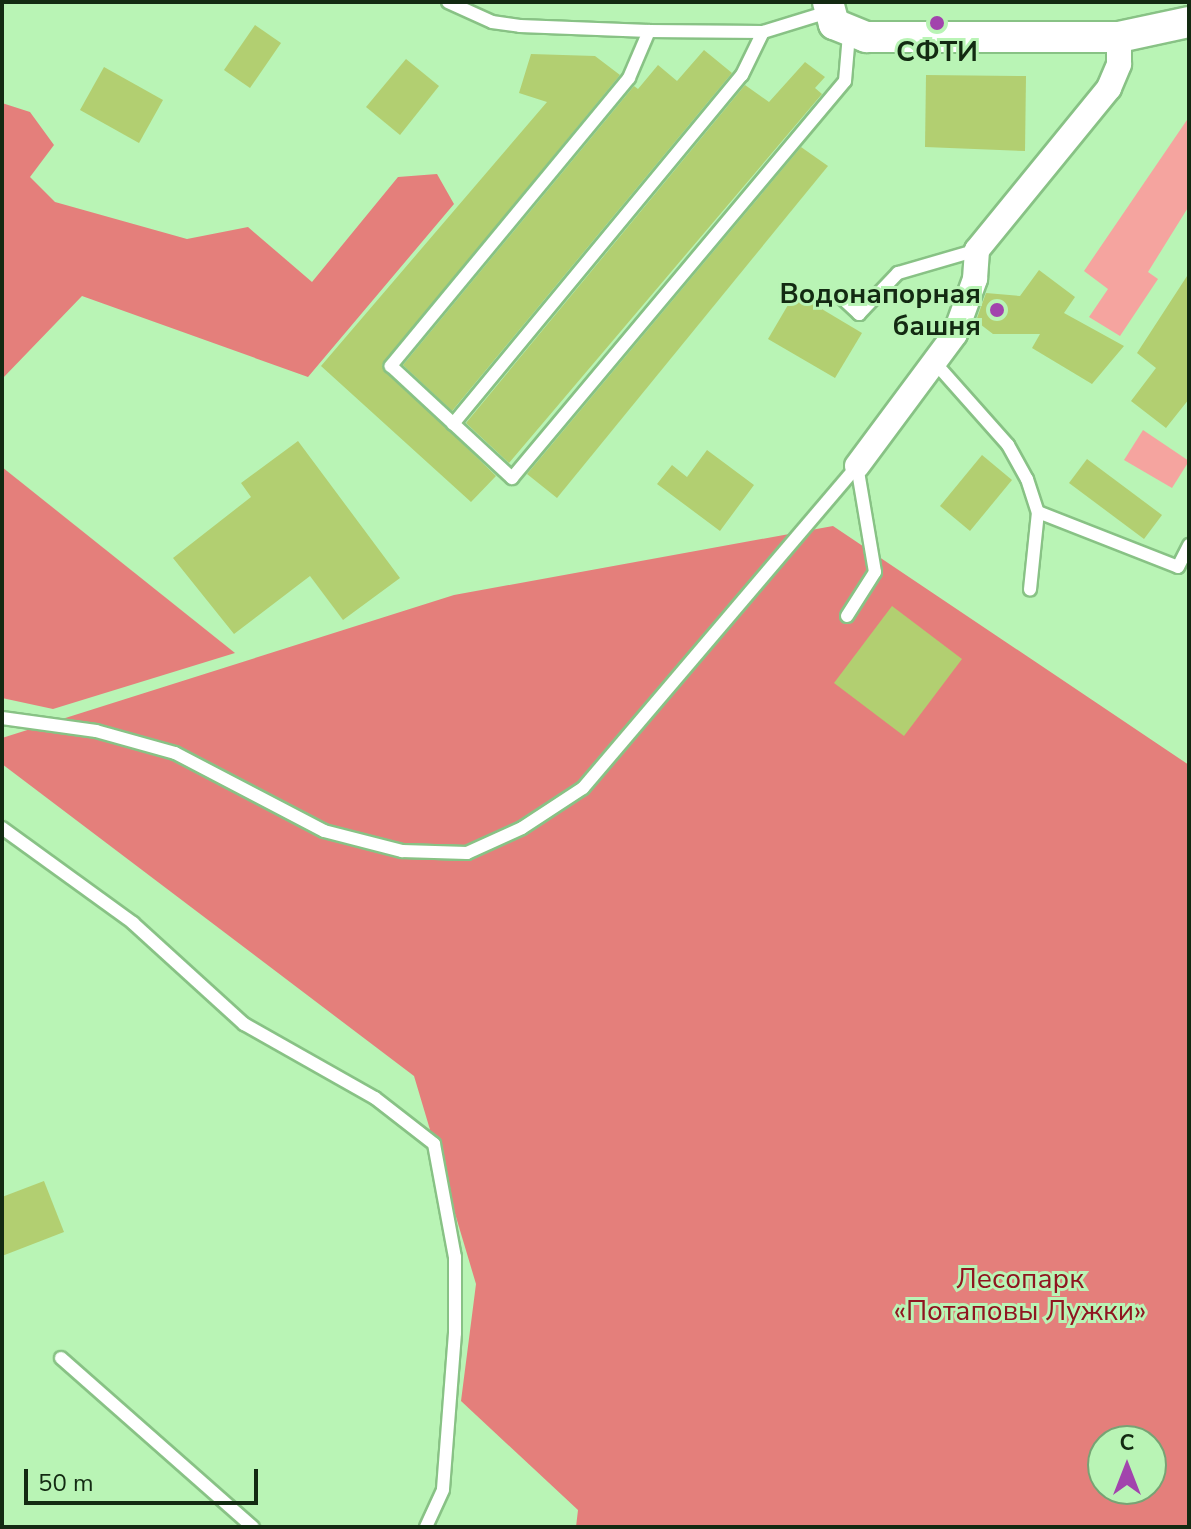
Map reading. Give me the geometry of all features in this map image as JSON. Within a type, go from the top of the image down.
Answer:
[{"type":"street","points":[[828,7],[849,34],[1119,37],[1189,22]]},
{"type":"street","points":[[857,466],[937,365],[967,305],[977,250],[1109,88],[1119,64],[1119,37]]},
{"type":"lane","points":[[448,2],[520,26],[649,31],[763,32],[828,7]]},
{"type":"lane","points":[[649,31],[629,78],[391,366],[512,478],[845,81],[849,34]]},
{"type":"lane","points":[[453,424],[742,75],[763,32]]},
{"type":"lane","points":[[841,297],[859,314],[898,273],[977,250]]},
{"type":"lane","points":[[937,365],[1008,445],[1038,512],[1030,590]]},
{"type":"lane","points":[[847,616],[875,572],[857,466]]},
{"type":"lane","points":[[2,718],[96,731],[175,753],[324,831],[402,851],[467,853],[522,828],[583,788],[857,466]]},
{"type":"lane","points":[[1038,512],[1178,567],[1189,545]]},
{"type":"lane","points":[[2,828],[133,923],[244,1024],[375,1098],[434,1144],[455,1257],[455,1333],[443,1490],[426,1527]]},
{"type":"lane","points":[[61,1358],[253,1527]]},
{"type":"shaded area","points":[[1189,117],[1189,206],[1148,272],[1158,279],[1120,336],[1089,317],[1108,289],[1084,271]]},
{"type":"shaded area","points":[[1143,430],[1189,461],[1172,488],[1124,460]]},
{"type":"green space","points":[[2,103],[30,112],[54,145],[30,177],[55,202],[187,239],[248,227],[312,282],[398,177],[437,174],[454,204],[308,377],[82,296],[2,379]]},
{"type":"green space","points":[[2,467],[235,653],[53,709],[2,698]]},
{"type":"green space","name":"Лесопарк «Потаповы Лужки»","points":[[833,526],[1189,765],[1189,1527],[576,1527],[578,1510],[461,1401],[476,1284],[414,1076],[2,764],[2,738],[454,595]]},
{"type":"building","points":[[255,25],[281,43],[250,88],[224,70]]},
{"type":"building","points":[[704,50],[732,73],[452,411],[403,365],[634,86],[638,89],[658,65],[677,81]]},
{"type":"building","points":[[531,54],[595,56],[620,75],[382,365],[496,476],[471,502],[321,366],[547,102],[519,93]]},
{"type":"building","points":[[406,59],[439,86],[400,135],[366,107]]},
{"type":"building","points":[[805,62],[825,77],[815,88],[822,94],[509,463],[466,423],[745,85],[769,102]]},
{"type":"building","points":[[104,67],[163,100],[139,143],[80,110]]},
{"type":"building","points":[[926,75],[1026,76],[1025,151],[925,147]]},
{"type":"building","points":[[801,147],[828,166],[557,498],[527,474]]},
{"type":"building","points":[[1039,270],[1075,297],[1064,313],[1124,346],[1092,384],[1032,348],[1040,334],[993,334],[976,321],[986,293],[1020,296]]},
{"type":"building","points":[[1189,273],[1189,399],[1166,428],[1131,401],[1156,368],[1137,353]]},
{"type":"building","points":[[795,293],[862,333],[835,378],[768,339]]},
{"type":"building","points":[[298,441],[400,578],[343,620],[310,576],[234,634],[173,558],[251,497],[241,483]]},
{"type":"building","points":[[707,450],[754,485],[720,531],[657,484],[672,465],[687,477]]},
{"type":"building","points":[[982,455],[1012,480],[970,531],[940,506]]},
{"type":"building","points":[[1087,459],[1162,515],[1144,539],[1069,483]]},
{"type":"building","points":[[892,606],[962,659],[904,736],[834,683]]},
{"type":"building","points":[[44,1181],[64,1232],[2,1256],[2,1197]]},
{"type":"place","name":"СФТИ","points":[[937,23]]},
{"type":"place","name":"Водонапорная башня","points":[[997,310]]}]
